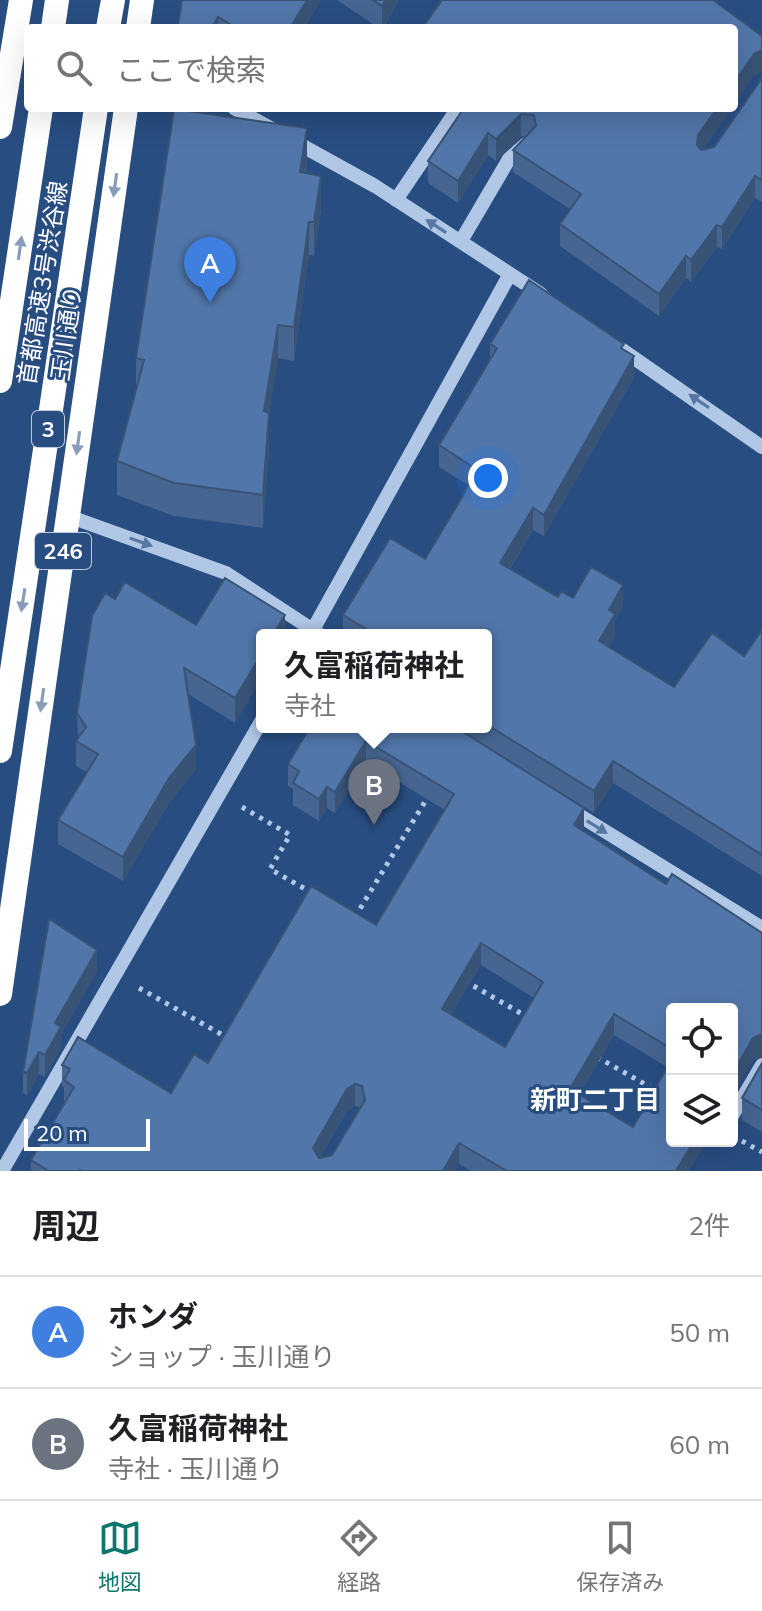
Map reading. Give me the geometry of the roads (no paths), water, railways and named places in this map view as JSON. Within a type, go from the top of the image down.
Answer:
[{"type":"highway","points":[[0,127],[21,0]]},
{"type":"highway","points":[[54,24],[57,0]]},
{"type":"highway","points":[[109,24],[113,0]]},
{"type":"highway","points":[[139,24],[142,0]]},
{"type":"highway","name":"首都高速3号渋谷線","points":[[0,381],[40,112]]},
{"type":"highway","name":"首都高速3号渋谷線","points":[[0,751],[95,112]]},
{"type":"highway","name":"玉川通り","points":[[0,994],[125,112]]},
{"type":"street","points":[[241,112],[396,200],[549,300]]},
{"type":"street","points":[[396,200],[455,112]]},
{"type":"street","points":[[461,241],[509,159],[527,144]]},
{"type":"street","points":[[317,629],[510,274]]},
{"type":"street","points":[[614,344],[762,447]]},
{"type":"street","points":[[68,516],[226,573],[309,629]]},
{"type":"street","points":[[2,1171],[117,977],[256,731]]},
{"type":"street","points":[[552,799],[762,928]]},
{"type":"street","points":[[738,1106],[762,1065]]},
{"type":"place","name":"ホンダ","points":[[210,303]]},
{"type":"place","name":"久富稲荷神社","points":[[374,825]]},
{"type":"district","name":"新町二丁目","points":[[595,1099]]}]
